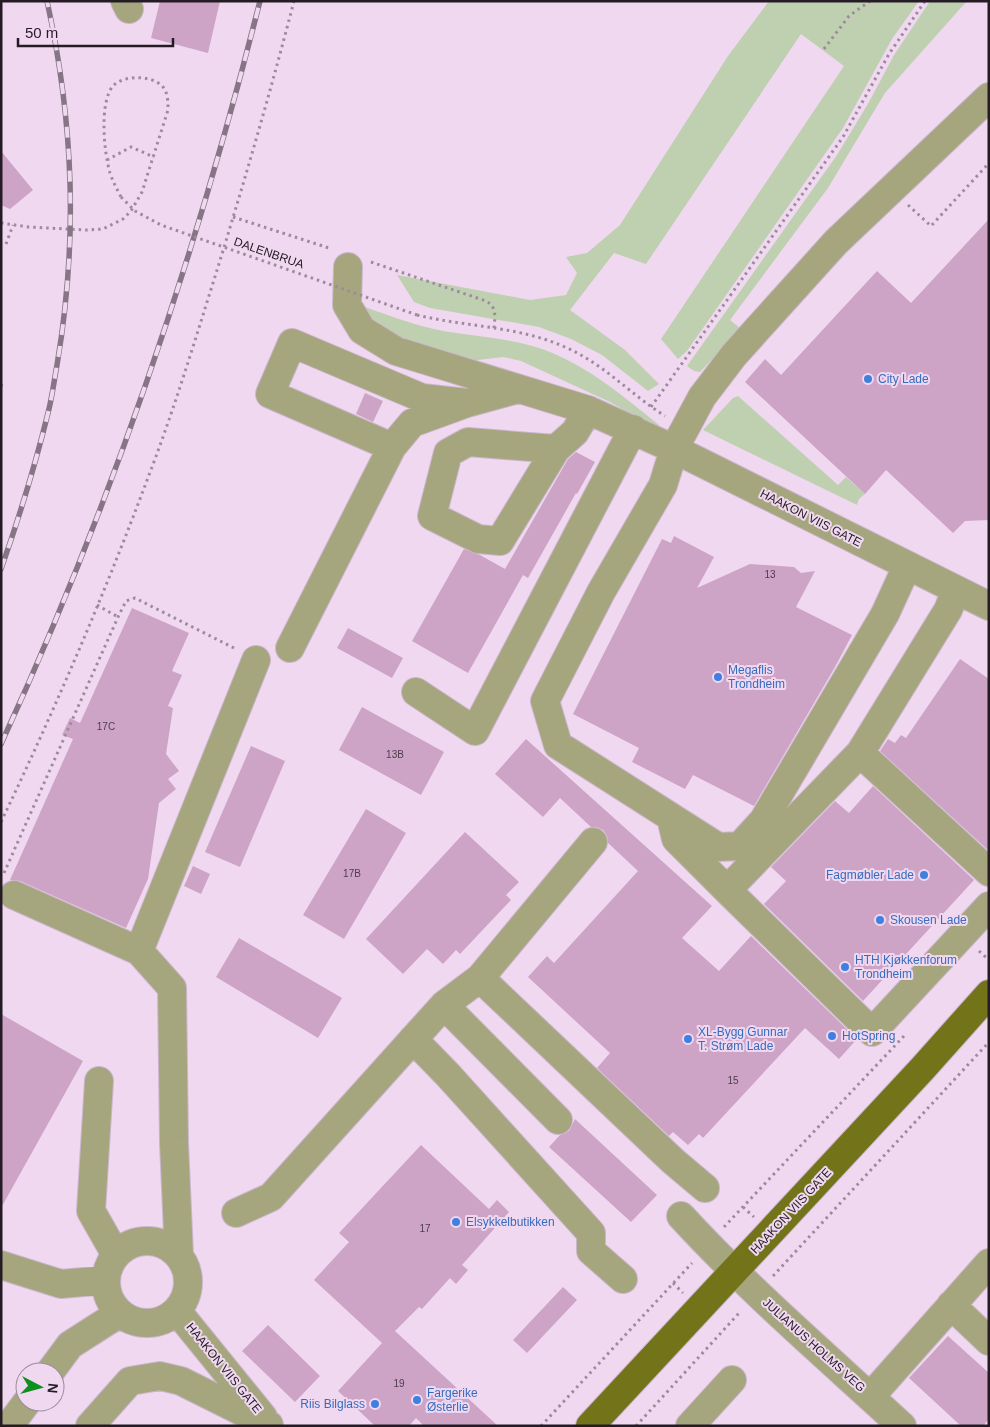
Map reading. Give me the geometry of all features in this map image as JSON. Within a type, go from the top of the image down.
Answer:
[{"type":"main road","name":"HAAKON VIIS GATE","points":[[590,1426],[923,1068],[989,994]]},
{"type":"street","points":[[908,566],[885,614],[763,821],[740,846],[718,847],[558,745],[545,701],[601,592],[663,485],[674,449],[702,397],[734,356],[836,242],[989,98]]},
{"type":"street","name":"HAAKON VIIS GATE","points":[[348,268],[347,305],[362,330],[396,351],[588,410],[634,429],[989,606]]},
{"type":"street","points":[[392,447],[270,394],[292,343],[422,398],[467,403]]},
{"type":"street","points":[[290,648],[392,447],[412,423],[467,403],[518,389]]},
{"type":"street","points":[[556,449],[468,442],[448,453],[432,516],[478,539],[500,541],[556,449],[575,432],[588,410]]},
{"type":"street","points":[[416,692],[475,731],[634,429]]},
{"type":"street","points":[[727,890],[860,753],[948,610],[956,590]]},
{"type":"street","points":[[139,951],[256,660]]},
{"type":"street","points":[[860,753],[989,872]]},
{"type":"street","points":[[670,817],[676,839],[872,1032],[989,906]]},
{"type":"street","points":[[236,1213],[271,1197],[444,1005],[480,978],[593,842]]},
{"type":"street","points":[[8,887],[139,951],[172,988],[174,1143],[179,1255]]},
{"type":"street","points":[[480,978],[673,1161],[705,1188]]},
{"type":"street","points":[[444,1005],[558,1120]]},
{"type":"street","points":[[413,1038],[591,1233],[592,1251],[623,1278]]},
{"type":"street","points":[[99,1081],[91,1211],[116,1255]]},
{"type":"street","name":"JULIANUS HOLMS VEG","points":[[681,1216],[757,1294],[902,1426]]},
{"type":"street","points":[[141,1242],[154,1242],[168,1246],[179,1255],[185,1266],[188,1290],[184,1301],[177,1311],[167,1319],[143,1324],[131,1320],[120,1313],[112,1304],[107,1292],[106,1280],[109,1266],[116,1255],[127,1246],[141,1242]]},
{"type":"street","name":"JULIANUS HOLMS VEG","points":[[870,1397],[989,1263]]},
{"type":"street","points":[[1,1265],[61,1284],[106,1280]]},
{"type":"street","points":[[951,1305],[989,1341]]},
{"type":"street","name":"HAAKON VIIS GATE","points":[[177,1311],[270,1425]]},
{"type":"street","points":[[57,1362],[70,1345],[120,1313]]},
{"type":"street","points":[[90,1426],[130,1381],[160,1376],[182,1381],[270,1425]]},
{"type":"street","points":[[690,1426],[732,1380]]},
{"type":"street","points":[[9,1426],[20,1412]]},
{"type":"path","points":[[824,49],[849,16],[870,1]]},
{"type":"path","points":[[651,407],[843,137],[889,54],[924,1]]},
{"type":"path","points":[[1,822],[97,605],[149,474],[190,357],[260,126],[295,2]]},
{"type":"path","points":[[1,222],[29,227],[86,230],[113,225],[131,211],[137,202],[154,157],[166,120],[168,101],[162,85],[155,81],[134,78],[116,83],[111,88],[108,96],[105,124],[107,160],[131,147],[154,157]]},
{"type":"path","name":"DALENBRUA","points":[[107,160],[113,182],[121,197],[136,212],[161,225],[417,315],[522,333],[566,347],[601,367],[651,407],[668,418]]},
{"type":"path","points":[[892,191],[931,226],[989,163]]},
{"type":"path","points":[[6,244],[13,224]]},
{"type":"path","points":[[8,887],[126,601],[135,598],[256,660]]},
{"type":"path","points":[[97,605],[118,617]]},
{"type":"path","points":[[973,958],[984,945]]},
{"type":"path","points":[[979,951],[989,960]]},
{"type":"path","points":[[724,1227],[904,1035]]},
{"type":"path","points":[[636,1426],[989,1042]]},
{"type":"path","points":[[744,1207],[754,1217]]},
{"type":"path","points":[[541,1426],[692,1262]]},
{"type":"path","points":[[673,1283],[684,1294]]},
{"type":"green space","points":[[769,1],[919,1],[892,39],[843,128],[687,351],[678,359],[661,339],[844,66],[801,34],[646,264],[614,253],[570,310],[625,350],[659,384],[648,391],[602,355],[571,339],[539,327],[430,308],[414,302],[397,275],[530,300],[566,295],[577,273],[566,257],[587,253],[620,225],[728,56]]},
{"type":"green space","points":[[930,1],[967,1],[885,93],[828,188],[730,320],[741,329],[700,372],[694,371],[687,366],[837,155],[869,102],[894,55]]},
{"type":"green space","points":[[356,304],[432,329],[507,340],[545,350],[576,364],[605,383],[659,425],[659,427],[649,424],[610,402],[521,361],[503,357],[466,363],[382,335]]},
{"type":"green space","points":[[738,396],[838,485],[846,477],[865,494],[859,499],[857,505],[703,430],[733,398]]},
{"type":"building","points":[[160,1],[220,1],[208,53],[151,38]]},
{"type":"building","points":[[1,151],[33,190],[10,209],[1,205]]},
{"type":"building","name":"City Lade","points":[[989,219],[989,520],[965,521],[953,533],[886,470],[865,494],[745,382],[765,359],[781,375],[877,271],[911,303]]},
{"type":"building","points":[[365,393],[383,401],[373,422],[356,414]]},
{"type":"building","points":[[576,452],[595,462],[528,578],[523,575],[468,673],[412,641],[464,549],[480,555],[505,569],[568,459]]},
{"type":"building","points":[[674,536],[714,557],[697,588],[750,564],[794,567],[801,573],[815,571],[796,607],[852,635],[754,806],[693,775],[685,789],[632,762],[639,748],[573,714],[662,539],[671,543]]},
{"type":"building","points":[[132,608],[189,633],[172,671],[182,675],[168,706],[173,708],[166,754],[179,771],[168,779],[176,789],[159,803],[148,879],[126,928],[20,881],[10,880],[73,739],[62,735],[70,718],[80,723]]},
{"type":"building","points":[[348,628],[403,658],[392,678],[337,648]]},
{"type":"building","points":[[960,659],[989,679],[989,851],[880,751],[888,739],[895,743],[901,735],[906,738]]},
{"type":"building","points":[[362,707],[444,752],[421,795],[339,750]]},
{"type":"building","points":[[526,739],[712,906],[682,938],[719,971],[751,936],[857,1039],[839,1059],[805,1028],[703,1138],[699,1134],[688,1145],[673,1132],[669,1136],[597,1068],[610,1053],[528,977],[547,956],[554,963],[638,871],[608,843],[607,836],[603,830],[591,827],[560,798],[543,817],[495,774]]},
{"type":"building","points":[[251,746],[285,761],[240,867],[205,852]]},
{"type":"building","points":[[873,786],[974,880],[863,1001],[764,904],[786,881],[771,867],[835,801],[849,813]]},
{"type":"building","points":[[366,809],[406,833],[344,939],[303,915]]},
{"type":"building","points":[[465,832],[519,882],[506,895],[511,900],[460,954],[456,950],[443,964],[427,949],[403,974],[366,939]]},
{"type":"building","points":[[193,866],[210,874],[201,894],[184,886]]},
{"type":"building","points":[[239,938],[342,998],[318,1038],[216,977]]},
{"type":"building","points":[[1,1014],[83,1061],[1,1208]]},
{"type":"building","points":[[575,1119],[657,1195],[631,1222],[549,1147],[560,1135],[569,1131]]},
{"type":"building","points":[[421,1145],[489,1209],[497,1200],[509,1212],[462,1265],[468,1270],[456,1284],[450,1278],[422,1309],[419,1307],[395,1331],[498,1426],[424,1426],[416,1418],[409,1426],[375,1426],[338,1391],[382,1343],[314,1280],[349,1242],[339,1233]]},
{"type":"building","points":[[563,1287],[577,1300],[527,1353],[513,1340]]},
{"type":"building","points":[[268,1325],[320,1376],[295,1402],[242,1351]]},
{"type":"building","points":[[948,1336],[989,1373],[989,1419],[983,1426],[961,1426],[909,1378]]},
{"type":"railway","points":[[1,569],[38,453],[49,407],[64,319],[68,273],[70,228],[68,138],[63,92],[47,1]]},
{"type":"railway","points":[[1,744],[79,563],[148,379],[208,191],[260,1]]},
{"type":"place","name":"City Lade","points":[[868,379]]},
{"type":"place","name":"Megaflis Trondheim","points":[[718,677]]},
{"type":"place","name":"Fagmøbler Lade","points":[[924,875]]},
{"type":"place","name":"Skousen Lade","points":[[880,920]]},
{"type":"place","name":"HTH Kjøkkenforum Trondheim","points":[[845,967]]},
{"type":"place","name":"HotSpring","points":[[832,1036]]},
{"type":"place","name":"XL-Bygg Gunnar T. Strøm Lade","points":[[688,1039]]},
{"type":"place","name":"Elsykkelbutikken","points":[[456,1222]]},
{"type":"place","name":"Fargerike Østerlie","points":[[417,1400]]},
{"type":"place","name":"Riis Bilglass","points":[[375,1404]]}]
